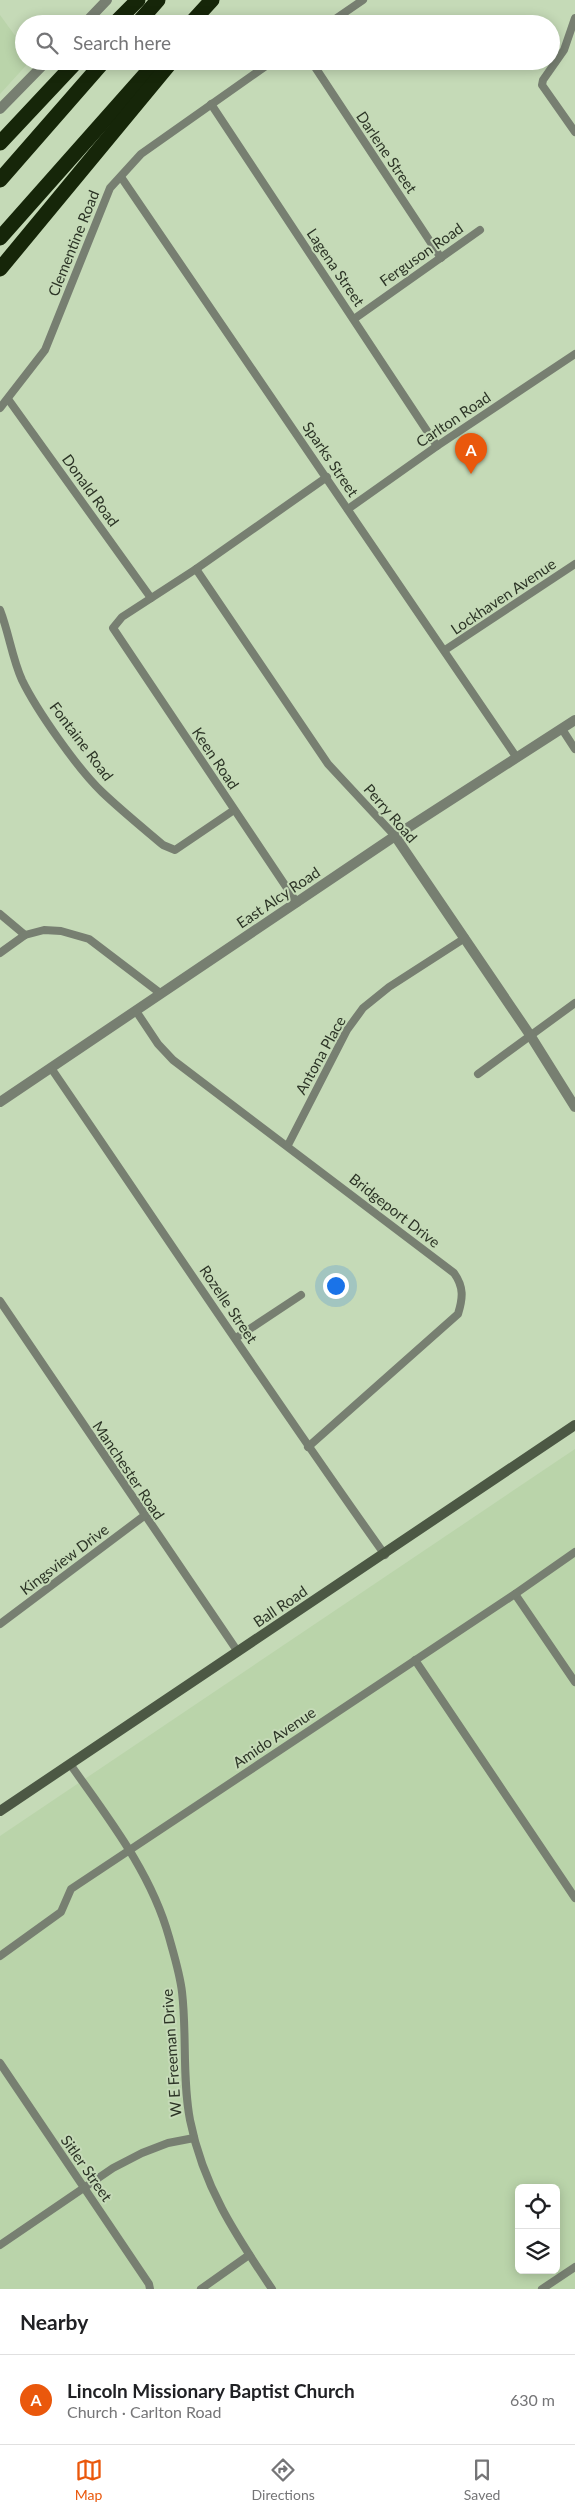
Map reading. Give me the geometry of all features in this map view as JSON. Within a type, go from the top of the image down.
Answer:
[{"type":"highway","points":[[123,15],[138,0]]},
{"type":"highway","points":[[145,15],[158,0]]},
{"type":"highway","points":[[198,15],[208,4]]},
{"type":"highway","points":[[201,15],[208,4]]},
{"type":"highway","points":[[0,143],[69,70]]},
{"type":"highway","points":[[0,180],[96,70]]},
{"type":"highway","points":[[0,238],[149,70]]},
{"type":"highway","points":[[0,269],[165,70]]},
{"type":"main road","name":"Ball Road","points":[[0,1811],[385,1555],[575,1425]]},
{"type":"street","points":[[93,15],[107,0]]},
{"type":"street","points":[[341,15],[363,0]]},
{"type":"street","points":[[560,56],[564,50],[575,18]]},
{"type":"street","points":[[0,109],[39,70]]},
{"type":"street","name":"Clementine Road","points":[[0,408],[45,350],[110,188],[141,154],[260,70]]},
{"type":"street","name":"Darlene Street","points":[[317,70],[441,258]]},
{"type":"street","points":[[550,70],[542,85],[575,132]]},
{"type":"street","name":"Lagena Street","points":[[211,104],[437,446]]},
{"type":"street","name":"Sparks Street","points":[[121,177],[517,758]]},
{"type":"street","name":"Ferguson Road","points":[[354,319],[480,230]]},
{"type":"street","name":"Carlton Road","points":[[348,509],[437,446],[575,354]]},
{"type":"street","name":"Donald Road","points":[[8,399],[151,598]]},
{"type":"street","points":[[151,598],[196,569],[327,477]]},
{"type":"street","name":"Lockhaven Avenue","points":[[445,650],[575,564]]},
{"type":"street","name":"Perry Road","points":[[196,569],[328,764],[395,836],[530,1035],[575,1107]]},
{"type":"street","name":"Keen Road","points":[[151,598],[122,618],[113,628],[297,903]]},
{"type":"street","name":"Fontaine Road","points":[[0,610],[9,632],[22,679],[43,714],[77,762],[101,791],[163,845],[175,850],[186,845],[234,810]]},
{"type":"street","name":"East Alcy Road","points":[[0,1102],[395,836],[575,720]]},
{"type":"street","points":[[562,729],[575,749]]},
{"type":"street","points":[[0,914],[25,935]]},
{"type":"street","points":[[0,954],[25,935],[44,930],[61,931],[89,939],[160,993]]},
{"type":"street","name":"Antona Place","points":[[288,1145],[347,1030],[363,1008],[388,987],[464,938]]},
{"type":"street","points":[[478,1074],[575,1003]]},
{"type":"street","name":"Bridgeport Drive","points":[[136,1011],[158,1044],[173,1060],[288,1145],[454,1273],[461,1284],[462,1301],[458,1314],[308,1447]]},
{"type":"street","name":"Rozelle Street","points":[[51,1068],[236,1338],[308,1447],[385,1555]]},
{"type":"street","points":[[236,1338],[301,1295]]},
{"type":"street","name":"Manchester Road","points":[[0,1301],[238,1652]]},
{"type":"street","name":"Kingsview Drive","points":[[0,1624],[144,1516]]},
{"type":"street","name":"Amido Avenue","points":[[0,1956],[61,1912],[70,1889],[129,1848],[515,1594],[575,1552]]},
{"type":"street","points":[[515,1594],[575,1682]]},
{"type":"street","points":[[414,1660],[575,1898]]},
{"type":"street","name":"W E Freeman Drive","points":[[70,1764],[129,1848],[158,1907],[178,1971],[182,1992],[187,2100],[194,2138],[214,2196],[249,2255],[272,2289]]},
{"type":"street","name":"Sitler Street","points":[[0,2063],[83,2189],[117,2234],[149,2284],[150,2289]]},
{"type":"street","points":[[0,2245],[113,2168],[142,2153],[168,2143],[194,2138]]},
{"type":"street","points":[[201,2289],[249,2255]]},
{"type":"street","points":[[542,2289],[575,2267]]},
{"type":"shaded area","points":[[0,15],[15,36],[15,70],[22,70],[0,94]]},
{"type":"shaded area","points":[[575,1449],[575,2289],[0,2289],[0,1836]]},
{"type":"place","name":"Lincoln Missionary Baptist Church","points":[[471,474]]}]
